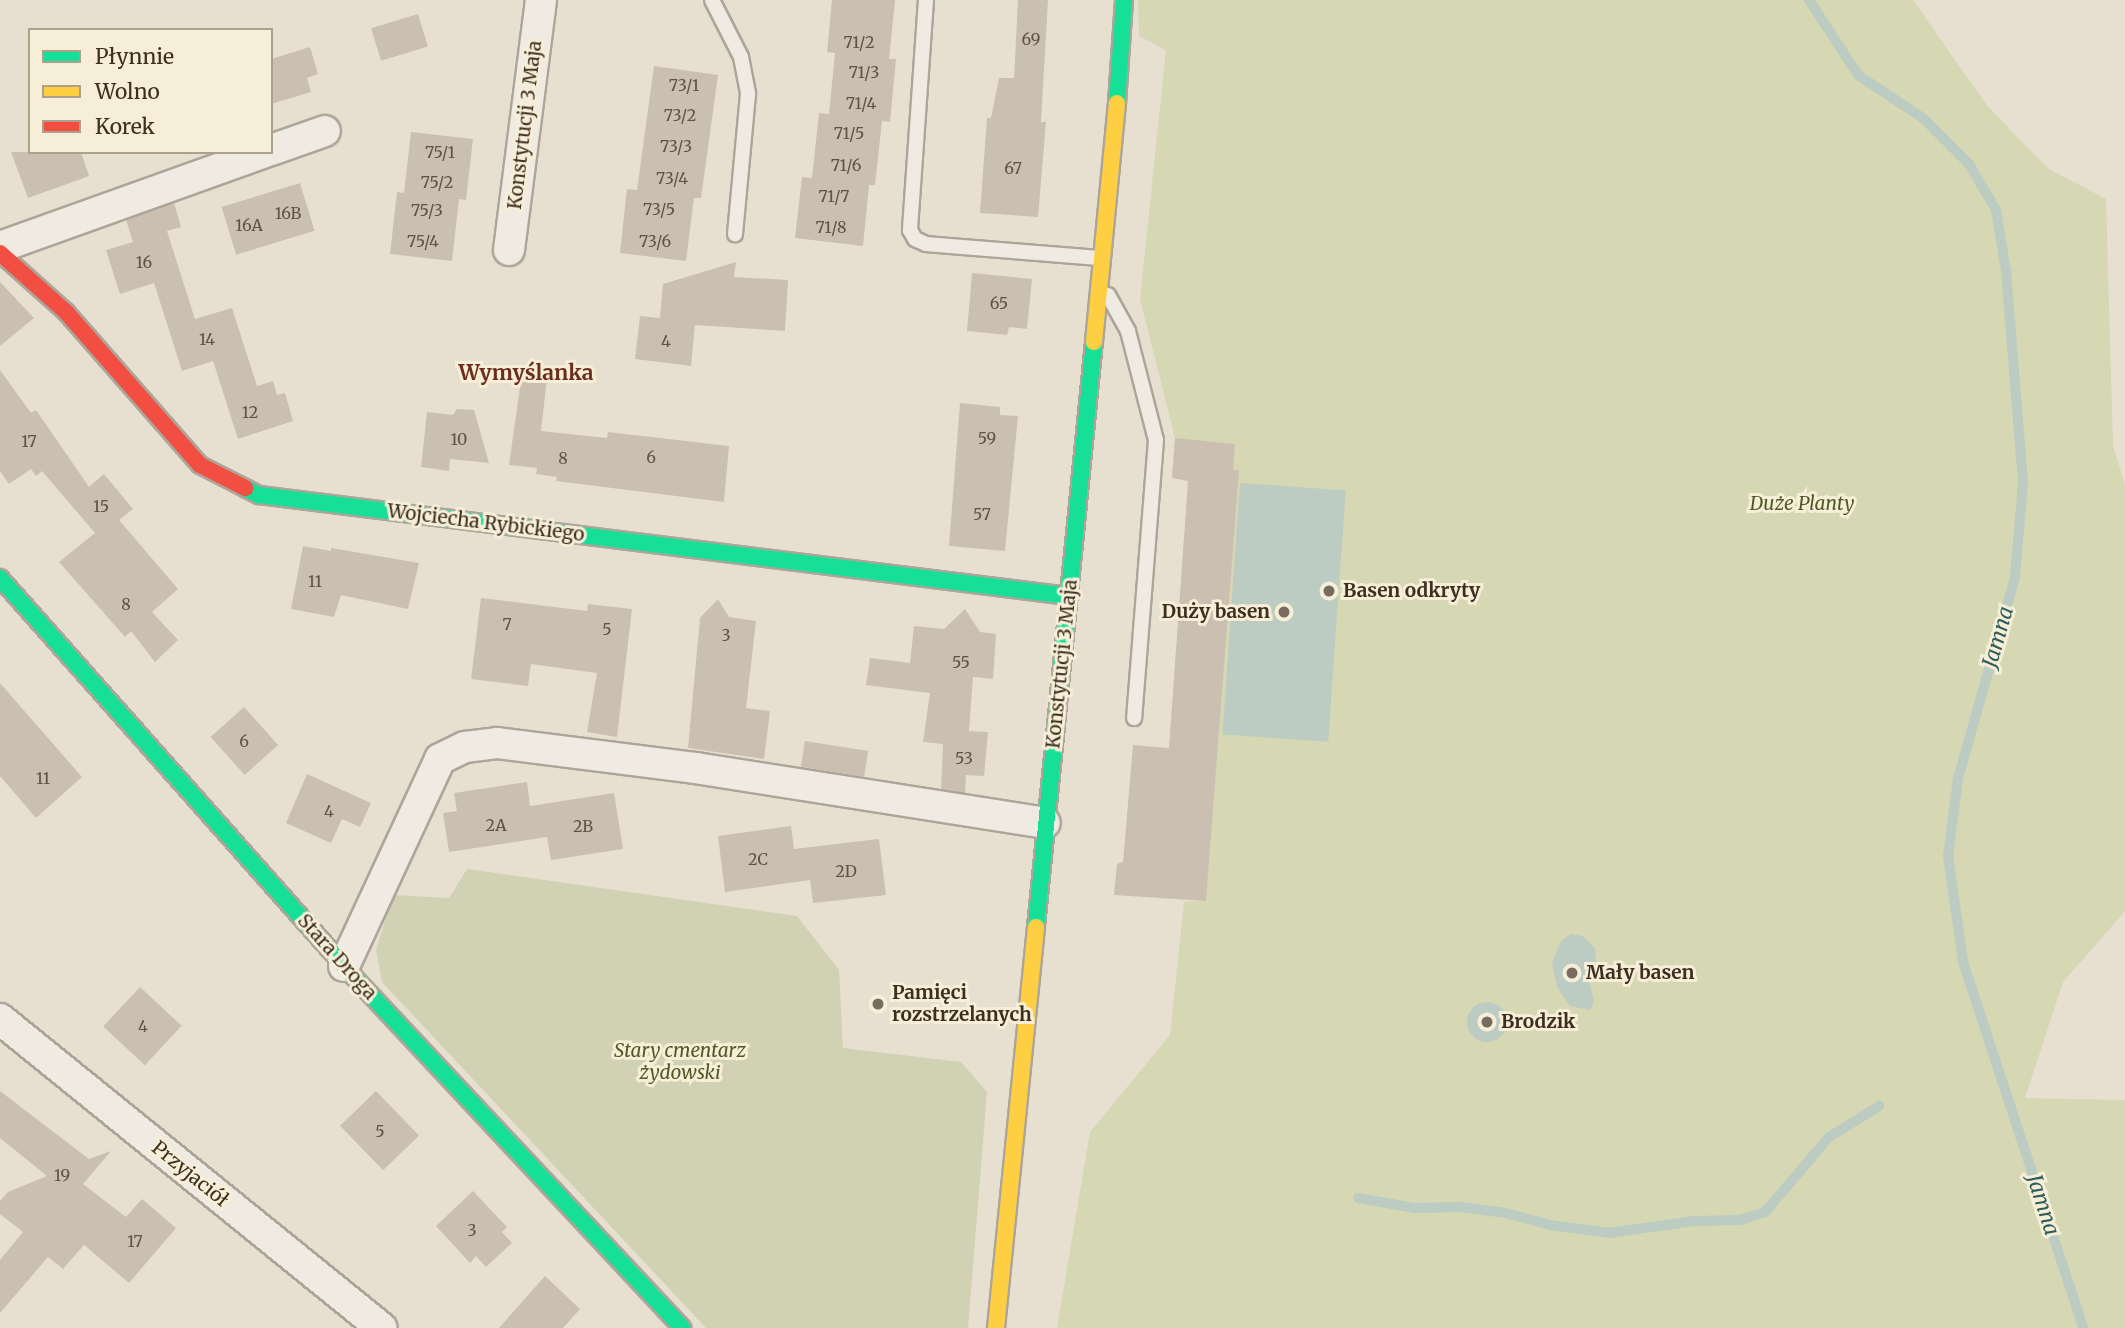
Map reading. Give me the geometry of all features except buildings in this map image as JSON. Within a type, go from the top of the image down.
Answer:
[{"type":"street","name":"Konstytucji 3 Maja","points":[[509,250],[541,0]]},
{"type":"street","name":"Konstytucji 3 Maja","points":[[996,1328],[1100,281],[1124,0]]},
{"type":"street","points":[[273,149],[325,131]]},
{"type":"street","points":[[0,247],[259,154]]},
{"type":"street","name":"Wojciecha Rybickiego","points":[[0,253],[66,312],[200,465],[259,495],[1069,596]]},
{"type":"street","name":"Stara Droga","points":[[0,578],[344,966],[682,1328]]},
{"type":"street","points":[[344,966],[440,759],[465,747],[497,743],[695,768],[1045,823]]},
{"type":"street","name":"Przyjaciół","points":[[0,1019],[381,1328]]},
{"type":"lane","points":[[712,0],[741,57],[748,94],[735,234]]},
{"type":"lane","points":[[926,0],[910,230],[915,239],[926,244],[1102,258]]},
{"type":"lane","points":[[1100,281],[1128,331],[1156,440],[1134,718]]},
{"type":"green space","name":"Duże Planty","points":[[1138,0],[1913,0],[1986,104],[2017,137],[2049,169],[2106,199],[2113,445],[2125,485],[2125,911],[2063,982],[2025,1098],[2125,1100],[2125,1328],[1057,1328],[1090,1132],[1170,1035],[1184,902],[1206,900],[1217,752],[1169,748],[1189,478],[1172,478],[1175,438],[1140,299],[1166,50],[1139,36]]},
{"type":"green space","name":"Stary cmentarz żydowski","points":[[467,869],[797,916],[839,970],[843,1048],[961,1062],[987,1092],[968,1328],[706,1328],[382,982],[376,950],[393,895],[449,898]]},
{"type":"shaded area","name":"Duży basen","points":[[1240,483],[1346,490],[1328,742],[1222,734]]},
{"type":"shaded area","name":"Mały basen","points":[[1571,934],[1583,936],[1595,948],[1596,964],[1588,977],[1594,1001],[1590,1010],[1570,1006],[1557,987],[1552,963],[1561,941]]},
{"type":"shaded area","name":"Brodzik","points":[[1487,1002],[1501,1008],[1507,1022],[1501,1036],[1487,1042],[1473,1036],[1467,1022],[1473,1008]]},
{"type":"waterway","name":"Jamna","points":[[1809,0],[1858,75],[1923,118],[1969,164],[1996,210],[2006,271],[2023,483],[2015,577],[1958,778],[1948,856],[1963,962],[2083,1328]]},
{"type":"waterway","points":[[1358,1198],[1415,1208],[1460,1207],[1506,1213],[1550,1225],[1609,1233],[1694,1221],[1740,1220],[1765,1212],[1829,1137],[1879,1106]]},
{"type":"traffic: fast","points":[[1117,103],[1124,0]]},
{"type":"traffic: fast","points":[[1036,927],[1094,342]]},
{"type":"traffic: fast","points":[[245,488],[259,495],[1069,596]]},
{"type":"traffic: fast","points":[[0,578],[353,976],[682,1328]]},
{"type":"traffic: slow","points":[[1094,342],[1117,103]]},
{"type":"traffic: slow","points":[[996,1328],[1036,927]]},
{"type":"traffic: jam","points":[[0,253],[66,312],[200,465],[245,488]]},
{"type":"place","name":"Basen odkryty","points":[[1329,591]]},
{"type":"place","name":"Duży basen","points":[[1284,612]]},
{"type":"place","name":"Mały basen","points":[[1572,973]]},
{"type":"place","name":"Pamięci rozstrzelanych","points":[[878,1004]]},
{"type":"place","name":"Brodzik","points":[[1487,1022]]},
{"type":"district","name":"Wymyślanka","points":[[526,373]]}]
